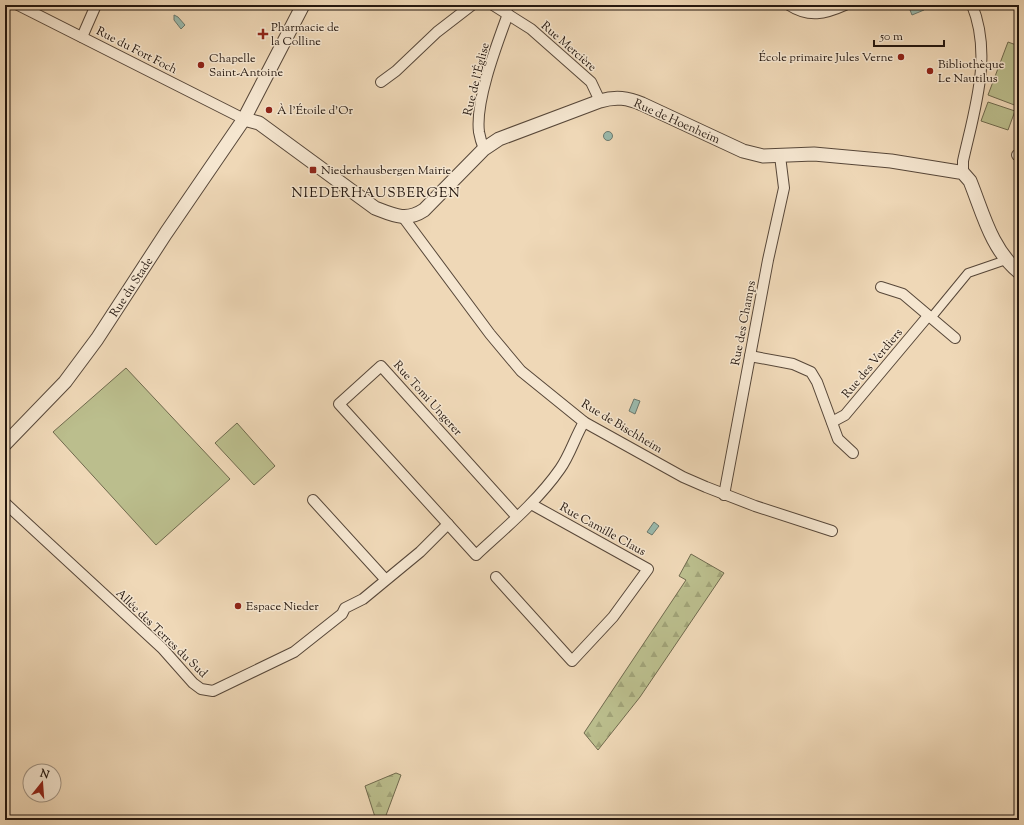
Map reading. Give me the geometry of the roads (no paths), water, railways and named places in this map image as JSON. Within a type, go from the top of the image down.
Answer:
[{"type":"street","name":"Rue du Fort Foch","points":[[18,5],[244,119]]},
{"type":"street","points":[[82,37],[96,5]]},
{"type":"street","name":"Rue du Stade","points":[[5,444],[65,382],[97,339],[166,233],[244,119],[303,5]]},
{"type":"street","points":[[381,82],[396,72],[437,32],[472,5]]},
{"type":"street","name":"Rue Mercière","points":[[493,5],[531,29],[591,82],[600,101]]},
{"type":"street","points":[[789,5],[801,11],[816,14],[830,11],[845,5]]},
{"type":"street","points":[[972,5],[976,13],[982,68],[963,173],[970,181],[993,239],[1006,260],[1019,272]]},
{"type":"street","name":"Rue de l'Église","points":[[484,150],[479,133],[480,109],[494,55],[508,14]]},
{"type":"street","name":"Rue de Hoenheim","points":[[403,217],[415,216],[424,210],[484,150],[506,136],[614,97],[633,100],[743,151],[763,156],[798,154],[840,156],[920,165],[963,173]]},
{"type":"street","points":[[244,119],[259,123],[375,208],[403,217]]},
{"type":"street","name":"Rue des Champs","points":[[724,495],[784,188],[780,156]]},
{"type":"street","name":"Rue de Bischheim","points":[[403,217],[490,334],[522,371],[584,422],[683,477],[724,495],[832,531]]},
{"type":"street","points":[[929,317],[968,273],[1006,260]]},
{"type":"street","points":[[881,287],[903,294],[955,338]]},
{"type":"street","name":"Rue des Verdiers","points":[[832,422],[845,415],[929,317]]},
{"type":"street","points":[[750,356],[793,364],[811,372],[818,382],[838,439],[853,453]]},
{"type":"street","name":"Rue Tomi Ungerer","points":[[381,366],[517,517],[476,555],[448,524],[339,404],[381,366]]},
{"type":"street","points":[[517,517],[531,504],[561,468],[584,422]]},
{"type":"street","points":[[313,500],[386,579]]},
{"type":"street","name":"Allée des Terres du Sud","points":[[5,503],[162,648],[193,683],[202,689],[213,691],[294,652],[342,614],[345,608],[363,599],[420,552],[448,524]]},
{"type":"street","name":"Rue Camille Claus","points":[[496,577],[572,661],[613,617],[648,569],[531,504]]},
{"type":"place","name":"Pharmacie de la Colline","points":[[263,34]]},
{"type":"place","name":"École primaire Jules Verne","points":[[901,57]]},
{"type":"place","name":"Chapelle Saint-Antoine","points":[[201,65]]},
{"type":"place","name":"Bibliothèque Le Nautilus","points":[[930,71]]},
{"type":"place","name":"À l'Étoile d'Or","points":[[269,110]]},
{"type":"place","name":"Niederhausbergen Mairie","points":[[313,170]]},
{"type":"place","name":"Espace Nieder","points":[[238,606]]},
{"type":"district","name":"NIEDERHAUSBERGEN","points":[[376,192]]}]
